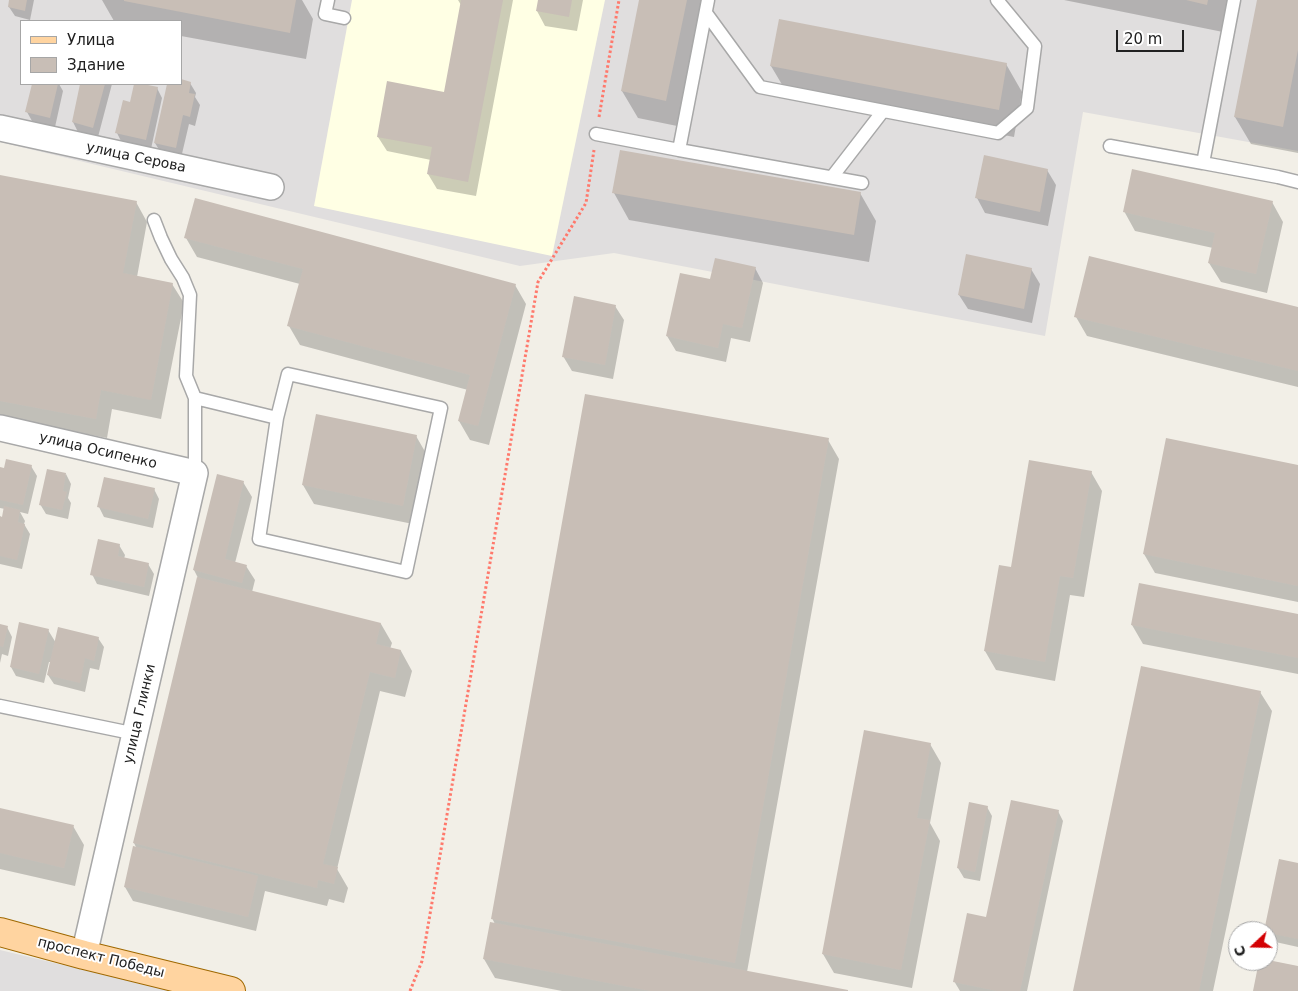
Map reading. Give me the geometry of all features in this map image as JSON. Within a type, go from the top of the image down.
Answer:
[{"type":"main road","name":"проспект Победы","points":[[0,932],[231,991]]},
{"type":"street","name":"улица Серова","points":[[0,128],[271,187]]},
{"type":"street","name":"улица Осипенко","points":[[0,428],[195,473]]},
{"type":"street","name":"улица Глинки","points":[[84,955],[195,473]]},
{"type":"lane","points":[[328,0],[325,14],[344,18]]},
{"type":"lane","points":[[707,6],[760,87],[998,133],[1027,108],[1035,46],[997,0]]},
{"type":"lane","points":[[1203,163],[1234,0]]},
{"type":"lane","points":[[679,150],[707,6]]},
{"type":"lane","points":[[832,177],[883,111]]},
{"type":"lane","points":[[596,134],[862,183]]},
{"type":"lane","points":[[1110,146],[1298,182]]},
{"type":"lane","points":[[154,220],[167,252],[183,278],[190,296],[186,376],[194,398],[195,473]]},
{"type":"lane","points":[[288,374],[441,408],[406,572],[259,539],[277,418],[288,374]]},
{"type":"lane","points":[[194,398],[277,418]]},
{"type":"lane","points":[[0,706],[136,734]]},
{"type":"path","points":[[410,991],[422,962],[538,282],[586,202],[619,0]]},
{"type":"shaded area","points":[[0,0],[1298,0],[1298,151],[1083,112],[1045,336],[614,253],[520,266],[0,142]]},
{"type":"shaded area","points":[[352,0],[605,0],[552,256],[314,206]]},
{"type":"shaded area","points":[[0,950],[172,991],[0,991]]},
{"type":"building","points":[[9,0],[27,0],[25,11],[8,7]]},
{"type":"building","points":[[124,0],[296,0],[290,33]]},
{"type":"building","points":[[461,0],[503,0],[468,182],[427,174],[432,147],[377,137],[387,81],[444,92]]},
{"type":"building","points":[[538,0],[572,0],[569,17],[536,11]]},
{"type":"building","points":[[639,0],[687,0],[666,101],[621,91]]},
{"type":"building","points":[[1186,0],[1208,0],[1207,5]]},
{"type":"building","points":[[1257,0],[1298,0],[1298,50],[1283,127],[1234,117]]},
{"type":"building","points":[[779,19],[1007,63],[999,110],[770,66]]},
{"type":"building","points":[[182,79],[191,82],[189,93],[195,94],[190,117],[183,115],[176,148],[154,143],[167,85],[182,85]]},
{"type":"building","points":[[32,85],[58,85],[50,118],[25,112]]},
{"type":"building","points":[[80,85],[105,85],[93,128],[72,122]]},
{"type":"building","points":[[134,85],[158,87],[146,140],[115,133],[123,100],[130,102]]},
{"type":"building","points":[[620,150],[861,192],[854,235],[612,193]]},
{"type":"building","points":[[984,155],[1048,169],[1040,212],[975,198]]},
{"type":"building","points":[[1132,169],[1273,201],[1256,274],[1208,263],[1215,233],[1123,212]]},
{"type":"building","points":[[0,175],[137,201],[123,273],[173,283],[151,400],[101,390],[96,419],[0,401]]},
{"type":"building","points":[[195,198],[516,284],[478,426],[458,421],[470,375],[287,326],[303,269],[184,238]]},
{"type":"building","points":[[966,254],[1032,268],[1024,309],[958,295]]},
{"type":"building","points":[[1089,256],[1298,307],[1298,371],[1074,317]]},
{"type":"building","points":[[715,258],[756,267],[742,328],[723,324],[718,348],[666,336],[680,273],[710,279]]},
{"type":"building","points":[[574,296],[616,305],[605,365],[562,357]]},
{"type":"building","points":[[585,394],[829,438],[735,963],[491,919]]},
{"type":"building","points":[[316,414],[417,435],[403,506],[302,485]]},
{"type":"building","points":[[1166,438],[1298,465],[1298,586],[1143,554]]},
{"type":"building","points":[[6,459],[32,465],[23,505],[0,500],[0,467],[4,468]]},
{"type":"building","points":[[1029,460],[1092,471],[1073,578],[1060,576],[1045,662],[984,651],[999,565],[1011,567]]},
{"type":"building","points":[[47,469],[66,473],[63,491],[67,492],[62,510],[39,505]]},
{"type":"building","points":[[217,474],[244,481],[225,559],[247,565],[242,583],[193,570]]},
{"type":"building","points":[[104,477],[155,488],[148,519],[97,507]]},
{"type":"building","points":[[4,506],[20,510],[18,522],[25,524],[17,560],[0,556],[0,516],[2,517]]},
{"type":"building","points":[[98,539],[120,544],[118,556],[149,563],[144,587],[90,575]]},
{"type":"building","points":[[197,577],[381,623],[376,644],[401,650],[395,678],[370,672],[323,864],[338,867],[334,884],[318,880],[317,888],[133,843]]},
{"type":"building","points":[[1139,583],[1298,614],[1298,658],[1131,625]]},
{"type":"building","points":[[19,622],[49,629],[39,674],[10,667]]},
{"type":"building","points":[[0,624],[8,626],[3,647],[0,646]]},
{"type":"building","points":[[58,627],[99,637],[94,661],[85,658],[80,683],[47,675]]},
{"type":"building","points":[[1141,666],[1261,691],[1199,991],[1073,991]]},
{"type":"building","points":[[864,730],[931,743],[917,818],[930,820],[901,970],[822,954]]},
{"type":"building","points":[[1011,800],[1059,810],[1020,991],[997,991],[953,982],[967,913],[986,917]]},
{"type":"building","points":[[969,802],[988,806],[975,872],[957,868]]},
{"type":"building","points":[[0,808],[74,825],[64,868],[0,853]]},
{"type":"building","points":[[133,846],[258,876],[248,917],[124,887]]},
{"type":"building","points":[[1279,859],[1298,863],[1298,939],[1278,935],[1278,921],[1266,921]]},
{"type":"building","points":[[490,922],[848,991],[650,991],[483,959]]},
{"type":"building","points":[[1278,962],[1298,966],[1298,991],[1253,991],[1257,971],[1278,971]]}]
